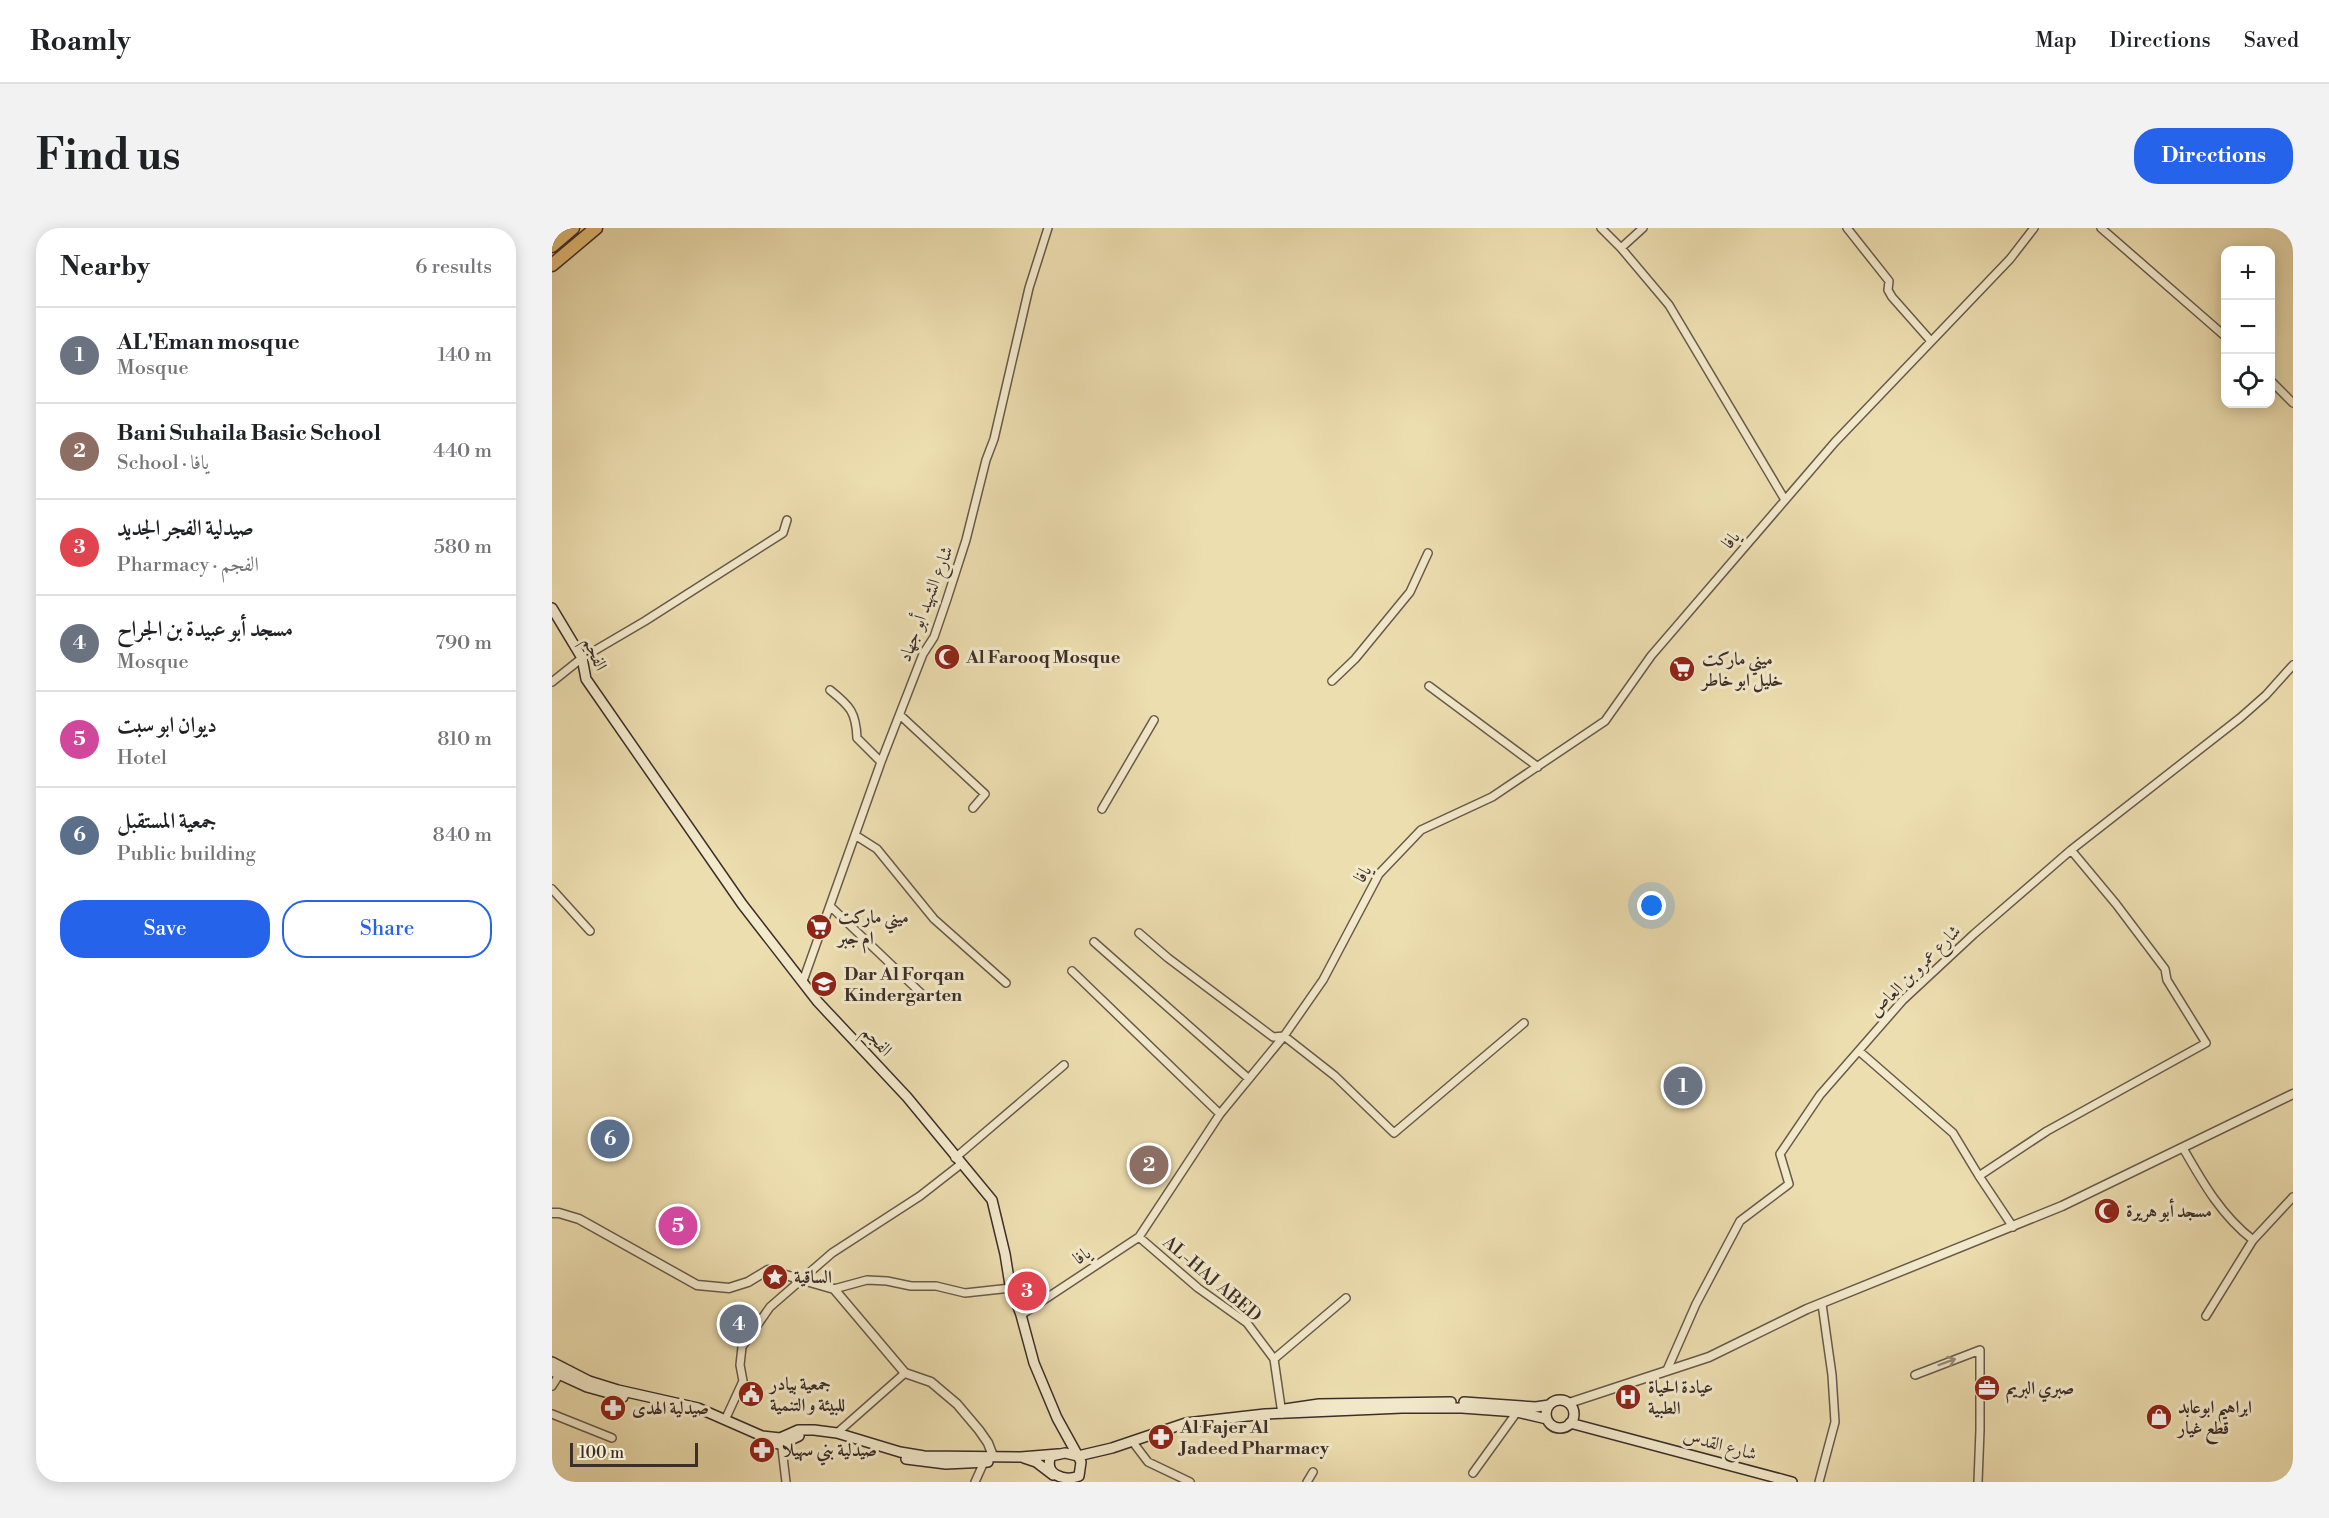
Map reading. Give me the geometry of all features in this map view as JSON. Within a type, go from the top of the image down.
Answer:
[{"type":"highway","points":[[552,246],[573,228]]},
{"type":"highway","points":[[552,265],[596,228]]},
{"type":"main road","name":"الفجم","points":[[552,608],[582,658],[586,679],[742,904],[818,1002],[907,1097],[992,1200],[1011,1288],[1034,1363],[1064,1431],[1078,1456]]},
{"type":"main road","points":[[552,1362],[589,1381],[698,1408],[762,1436],[781,1441],[798,1430],[837,1433],[900,1452],[924,1456],[1022,1457],[1059,1454],[1078,1456],[1104,1450],[1186,1423],[1282,1412],[1462,1408],[1517,1412],[1547,1419],[1557,1427],[1570,1423],[1574,1412],[1569,1403],[1558,1400],[1549,1405],[1536,1407],[1495,1403],[1319,1404],[1282,1412]]},
{"type":"main road","points":[[556,1373],[611,1395],[698,1415],[759,1442],[781,1441],[800,1436],[822,1436],[918,1462],[946,1464],[984,1462],[997,1456]]},
{"type":"main road","points":[[1547,1419],[1549,1405]]},
{"type":"main road","name":"شارع القدس","points":[[1570,1423],[1792,1482]]},
{"type":"main road","points":[[1057,1479],[1049,1464],[1049,1459],[1059,1454],[1065,1447],[1064,1431]]},
{"type":"main road","points":[[1022,1457],[1036,1461],[1057,1479],[1072,1480],[1079,1476],[1081,1470],[1104,1450]]},
{"type":"main road","points":[[1078,1456],[1081,1470],[1080,1482]]},
{"type":"street","name":"شارع الشهيد أبو جهاد","points":[[803,981],[922,654],[934,637],[966,540],[986,460],[994,439],[1029,288],[1048,228]]},
{"type":"street","points":[[1601,228],[1669,305],[1785,500]]},
{"type":"street","points":[[1621,248],[1643,228]]},
{"type":"street","points":[[1847,228],[1889,281],[1888,290],[1892,297],[1930,340]]},
{"type":"street","name":"يافا","points":[[1021,1315],[1138,1237],[1220,1114],[1284,1036],[1323,980],[1379,874],[1421,830],[1492,797],[1605,721],[1651,656],[1835,441],[2010,259],[2034,228]]},
{"type":"street","points":[[2102,228],[2221,333]]},
{"type":"street","points":[[2275,384],[2293,403]]},
{"type":"street","points":[[552,682],[582,658],[645,621],[783,533],[787,520]]},
{"type":"street","points":[[1332,681],[1355,659],[1410,592],[1428,554]]},
{"type":"street","name":"شارع عمرو بن العاص","points":[[1667,1370],[1696,1304],[1740,1221],[1790,1184],[1780,1154],[1820,1095],[1859,1051],[1910,994],[1974,934],[2071,850],[2240,718],[2266,695],[2293,665]]},
{"type":"street","points":[[1429,686],[1538,767]]},
{"type":"street","points":[[831,690],[848,704],[856,721],[857,738],[881,762]]},
{"type":"street","points":[[900,716],[985,794],[973,808]]},
{"type":"street","points":[[1102,809],[1154,720]]},
{"type":"street","points":[[855,835],[877,849],[934,918],[1006,983]]},
{"type":"street","points":[[1979,1176],[2047,1131],[2206,1043],[2167,980],[2165,969],[2116,904],[2071,850]]},
{"type":"street","points":[[552,889],[590,931]]},
{"type":"street","points":[[830,906],[926,998]]},
{"type":"street","points":[[1139,933],[1168,958],[1273,1037],[1284,1036],[1335,1076],[1394,1133],[1524,1023]]},
{"type":"street","points":[[1094,942],[1249,1079]]},
{"type":"street","points":[[1072,971],[1220,1114]]},
{"type":"street","points":[[1859,1051],[1953,1133],[2013,1227]]},
{"type":"street","points":[[725,1420],[743,1381],[740,1365],[742,1347],[770,1307],[832,1253],[920,1196],[1064,1065]]},
{"type":"street","points":[[1569,1403],[1709,1358],[1807,1309],[2013,1227],[2293,1094]]},
{"type":"street","points":[[2183,1148],[2218,1207],[2253,1240]]},
{"type":"street","points":[[2206,1316],[2253,1240],[2293,1197]]},
{"type":"street","points":[[552,1213],[579,1219],[697,1285],[729,1288],[748,1282],[768,1270],[834,1288],[867,1280],[911,1286],[936,1286],[965,1293],[1011,1288]]},
{"type":"street","name":"AL-HAJ ABED","points":[[1138,1237],[1198,1288],[1247,1323],[1274,1359],[1282,1412]]},
{"type":"street","points":[[834,1288],[846,1306],[905,1373],[931,1382],[947,1395],[980,1430],[997,1456]]},
{"type":"street","points":[[1274,1359],[1346,1298]]},
{"type":"street","points":[[1819,1482],[1835,1422],[1832,1375],[1822,1304]]},
{"type":"street","points":[[1915,1374],[1980,1350],[1978,1482]]},
{"type":"street","points":[[552,1386],[556,1373]]},
{"type":"street","points":[[837,1433],[905,1373]]},
{"type":"street","points":[[1473,1473],[1517,1412]]},
{"type":"street","points":[[552,1414],[612,1438]]},
{"type":"street","points":[[781,1441],[786,1482]]},
{"type":"street","points":[[1132,1441],[1148,1462],[1190,1482]]},
{"type":"street","points":[[975,1482],[984,1462]]},
{"type":"street","points":[[1307,1482],[1313,1472]]},
{"type":"place","name":"Al Farooq Mosque","points":[[947,657]]},
{"type":"place","name":"ميني ماركت خليل ابو خاطر","points":[[1682,669]]},
{"type":"place","name":"ميني ماركت ام جبر","points":[[819,927]]},
{"type":"place","name":"Dar Al Forqan Kindergarten","points":[[824,984]]},
{"type":"place","name":"AL'Eman mosque","points":[[1683,1086]]},
{"type":"place","name":"جمعية المستقبل","points":[[610,1139]]},
{"type":"place","name":"Bani Suhaila Basic School","points":[[1149,1165]]},
{"type":"place","name":"مسجد أبو هريرة","points":[[2107,1211]]},
{"type":"place","name":"ديوان ابو سبت","points":[[678,1226]]},
{"type":"place","name":"الساقية","points":[[775,1277]]},
{"type":"place","name":"صيدلية الفجر الجديد","points":[[1027,1291]]},
{"type":"place","name":"مسجد أبو عبيدة بن الجراح","points":[[739,1324]]},
{"type":"place","name":"صبري البريم","points":[[1987,1388]]},
{"type":"place","name":"جمعية بيادر للبيئة و التنمية","points":[[751,1394]]},
{"type":"place","name":"عيادة الحياة الطبية","points":[[1628,1397]]},
{"type":"place","name":"صيدلية الهدى","points":[[613,1408]]},
{"type":"place","name":"ابراهيم ابوعابد قطع غيار","points":[[2159,1417]]},
{"type":"place","name":"Al Fajer Al Jadeed Pharmacy","points":[[1161,1437]]},
{"type":"place","name":"صيدلية بني سهيلا","points":[[762,1450]]}]
